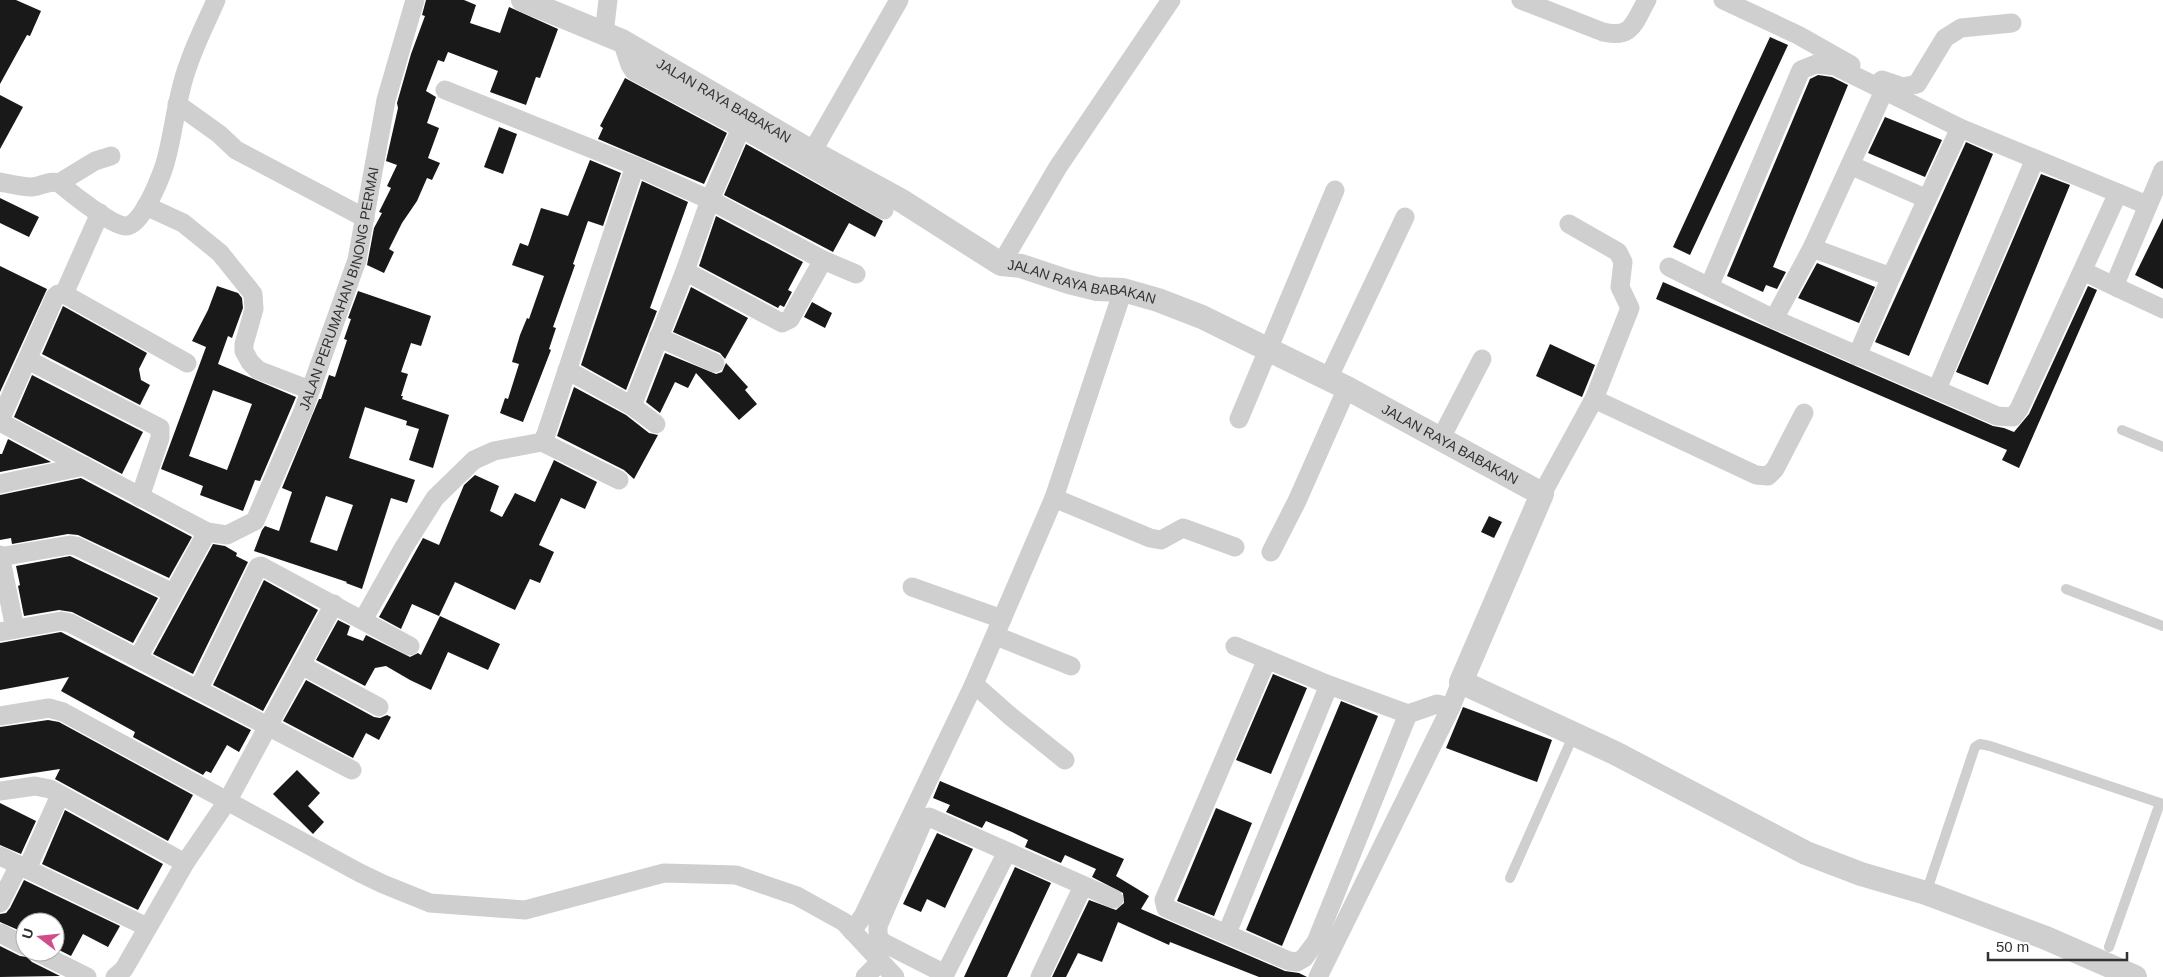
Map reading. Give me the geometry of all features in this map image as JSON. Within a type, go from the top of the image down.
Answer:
[{"type":"street","points":[[0,182],[24,187],[34,187],[52,181],[59,183],[112,221],[126,226],[133,225],[142,215],[168,157],[177,104],[189,62],[216,0]]},
{"type":"street","name":"JALAN PERUMAHAN BINONG PERMAI","points":[[0,421],[207,532],[227,535],[255,521],[310,390],[357,260],[386,100],[415,0]]},
{"type":"street","name":"JALAN RAYA BABAKAN","points":[[523,0],[613,38],[812,152],[902,201],[1001,264],[1021,266],[1069,282],[1098,289],[1123,290],[1158,300],[1202,317],[1337,384],[1542,494]]},
{"type":"street","points":[[608,0],[613,38],[634,70],[741,128],[884,210]]},
{"type":"street","points":[[812,152],[899,0]]},
{"type":"street","points":[[1001,264],[1058,167],[1171,0]]},
{"type":"street","points":[[1521,0],[1603,32],[1616,35],[1622,35],[1628,31],[1647,0]]},
{"type":"street","points":[[1723,0],[1798,35],[1866,73],[1893,85],[1903,87],[1917,84],[1945,38],[1961,28],[2012,23]]},
{"type":"street","points":[[1709,287],[1801,70],[1816,64],[1835,66],[1960,128],[2147,206]]},
{"type":"street","points":[[445,90],[635,166],[710,200],[823,260],[856,274]]},
{"type":"street","points":[[1774,320],[1812,248],[1884,91]]},
{"type":"street","points":[[177,104],[219,134],[236,150],[283,173],[365,218]]},
{"type":"street","points":[[632,406],[685,271],[710,200],[741,128]]},
{"type":"street","points":[[1857,356],[1891,277],[1960,128]]},
{"type":"street","points":[[59,183],[95,161],[111,156]]},
{"type":"street","points":[[1937,389],[2035,159]]},
{"type":"street","points":[[1850,165],[1927,198]]},
{"type":"street","points":[[542,442],[635,166]]},
{"type":"street","points":[[2118,288],[2117,279],[2163,170]]},
{"type":"street","points":[[1239,418],[1336,190]]},
{"type":"street","points":[[1669,268],[1774,320],[1857,356],[1997,416],[2013,417],[2019,409],[2118,193]]},
{"type":"street","points":[[146,206],[182,223],[220,253],[253,294],[254,310],[244,344],[244,351],[250,362],[258,370],[310,390]]},
{"type":"street","points":[[64,294],[100,213]]},
{"type":"street","points":[[1271,552],[1296,501],[1337,384],[1405,217]]},
{"type":"street","points":[[1318,977],[1451,707],[1542,494],[1594,399],[1630,308],[1620,287],[1623,262],[1618,252],[1569,224]]},
{"type":"street","points":[[1812,248],[1891,277]]},
{"type":"street","points":[[685,271],[782,322],[786,322],[790,320],[823,260]]},
{"type":"street","points":[[2083,271],[2163,309]]},
{"type":"street","points":[[895,977],[880,962],[864,936],[863,916],[974,684],[1054,498],[1123,290]]},
{"type":"street","points":[[0,421],[58,294],[64,294],[187,363]]},
{"type":"street","points":[[658,337],[715,363]]},
{"type":"street","points":[[1440,440],[1482,359]]},
{"type":"street","points":[[28,360],[160,428],[160,438],[140,497]]},
{"type":"street","points":[[567,370],[632,406],[656,424]]},
{"type":"street","points":[[1594,399],[1756,475],[1768,476],[1775,469],[1804,413]]},
{"type":"street","points":[[363,620],[404,547],[435,498],[474,460],[494,451],[542,442],[619,480]]},
{"type":"street","points":[[0,484],[84,466]]},
{"type":"street","points":[[1054,498],[1150,538],[1161,540],[1182,528],[1235,547]]},
{"type":"street","points":[[138,658],[207,532]]},
{"type":"street","points":[[173,593],[76,546],[70,545],[0,556],[7,630],[65,621],[352,770]]},
{"type":"street","points":[[198,690],[258,568],[265,567],[410,646]]},
{"type":"street","points":[[912,587],[999,627],[1071,666]]},
{"type":"street","points":[[115,977],[124,969],[185,863],[228,800],[334,604]]},
{"type":"street","points":[[1235,646],[1408,714],[1438,704],[1451,707]]},
{"type":"street","points":[[1267,659],[1164,900],[1166,908],[1290,961],[1297,962],[1304,958],[1316,942],[1408,714]]},
{"type":"street","points":[[301,664],[378,707]]},
{"type":"street","points":[[1461,682],[1615,753],[1806,854],[1861,874],[1926,894],[2046,938],[2135,977]]},
{"type":"street","points":[[974,684],[1065,760]]},
{"type":"street","points":[[1227,933],[1329,684]]},
{"type":"street","points":[[0,716],[49,708],[56,709],[383,884],[430,903],[525,910],[664,873],[736,875],[797,896],[844,922],[864,936],[882,942],[945,975],[1007,852]]},
{"type":"street","points":[[0,791],[35,786],[50,789],[185,863]]},
{"type":"street","points":[[0,903],[23,867],[60,795]]},
{"type":"street","points":[[864,936],[878,926],[921,826],[927,817],[930,816],[1114,899]]},
{"type":"street","points":[[0,856],[147,927]]},
{"type":"street","points":[[1040,977],[1083,886]]},
{"type":"street","points":[[0,933],[15,941]]},
{"type":"street","points":[[57,962],[87,977]]},
{"type":"street","points":[[866,977],[880,962]]},
{"type":"lane","points":[[2122,430],[2163,447]]},
{"type":"lane","points":[[2066,589],[2163,626]]},
{"type":"lane","points":[[1510,878],[1574,734]]},
{"type":"lane","points":[[1926,894],[1975,747],[1980,744],[1990,746],[2161,804],[2109,947]]},
{"type":"building","points":[[0,0],[16,0],[41,11],[30,36],[27,35],[0,84]]},
{"type":"building","points":[[426,0],[464,0],[476,5],[470,23],[500,33],[509,7],[558,29],[540,78],[536,77],[526,105],[490,92],[498,71],[448,52],[444,62],[438,60],[426,91],[436,97],[427,123],[439,128],[428,158],[440,163],[432,180],[427,178],[417,201],[402,223],[389,249],[394,252],[384,273],[367,265],[374,228],[382,213],[379,212],[391,188],[387,186],[397,165],[386,161],[398,108],[397,103],[411,54],[425,16],[422,15]]},
{"type":"building","points":[[1770,37],[1788,45],[1690,255],[1673,247]]},
{"type":"building","points":[[1818,75],[1832,77],[1848,85],[1773,267],[1786,272],[1777,289],[1766,285],[1763,292],[1727,276],[1810,79]]},
{"type":"building","points":[[625,78],[727,133],[704,184],[598,139],[603,128],[600,126]]},
{"type":"building","points":[[0,95],[23,107],[0,149]]},
{"type":"building","points":[[1885,117],[1942,140],[1925,177],[1868,153]]},
{"type":"building","points":[[499,127],[517,134],[503,174],[484,167]]},
{"type":"building","points":[[1966,142],[1993,154],[1909,356],[1875,342]]},
{"type":"building","points":[[746,144],[883,221],[875,237],[849,223],[833,252],[724,195]]},
{"type":"building","points":[[590,160],[621,173],[603,226],[588,221],[553,327],[556,328],[549,349],[551,350],[523,422],[500,413],[505,398],[508,399],[519,364],[512,362],[520,335],[527,318],[529,319],[544,276],[512,265],[520,243],[528,246],[541,208],[568,216]]},
{"type":"building","points":[[2041,174],[2070,185],[1988,385],[1956,372]]},
{"type":"building","points":[[642,181],[688,202],[650,308],[657,311],[626,390],[581,365]]},
{"type":"building","points":[[0,198],[39,217],[29,237],[0,223]]},
{"type":"building","points":[[716,216],[803,262],[788,290],[792,292],[784,307],[780,305],[778,308],[699,266]]},
{"type":"building","points":[[2163,218],[2163,289],[2135,275]]},
{"type":"building","points":[[1817,263],[1875,287],[1859,323],[1798,298]]},
{"type":"building","points":[[0,266],[47,289],[0,392]]},
{"type":"building","points":[[1663,282],[1993,426],[2014,432],[2029,414],[2088,286],[2097,290],[2019,468],[2002,460],[2007,450],[1656,299]]},
{"type":"building","points":[[217,286],[238,293],[242,298],[243,308],[232,338],[228,336],[218,364],[296,397],[260,481],[255,480],[243,511],[200,495],[203,486],[161,469],[206,347],[192,341],[208,310]],"holes":[[[213,390],[252,404],[227,470],[189,456]]]},
{"type":"building","points":[[691,287],[748,318],[725,359],[720,353],[673,332]]},
{"type":"building","points":[[358,291],[431,316],[421,346],[411,343],[401,372],[408,374],[401,396],[403,396],[402,399],[449,415],[433,468],[409,460],[419,429],[406,425],[407,421],[365,407],[349,458],[415,480],[407,503],[391,498],[362,589],[347,582],[254,551],[265,526],[279,531],[292,492],[282,488],[319,399],[321,399],[329,375],[335,377],[347,340],[344,339],[351,319],[348,318]],"holes":[[[326,496],[353,505],[337,551],[310,542]]]},
{"type":"building","points":[[812,302],[832,313],[825,328],[804,317]]},
{"type":"building","points":[[63,306],[147,353],[139,369],[141,380],[150,385],[140,405],[42,354]]},
{"type":"building","points":[[1550,344],[1595,365],[1582,397],[1536,376]]},
{"type":"building","points":[[665,353],[716,374],[722,372],[726,363],[748,387],[745,390],[757,404],[739,420],[696,373],[688,388],[675,382],[660,413],[646,402]]},
{"type":"building","points":[[32,375],[143,432],[122,474],[14,417]]},
{"type":"building","points":[[574,387],[626,415],[649,433],[658,435],[634,479],[624,470],[557,436]]},
{"type":"building","points":[[8,439],[51,462],[0,472],[0,454],[2,454]]},
{"type":"building","points":[[554,460],[597,482],[585,509],[561,498],[539,545],[554,552],[540,583],[530,579],[515,610],[455,582],[439,616],[412,604],[401,629],[379,617],[423,538],[439,545],[464,485],[475,475],[499,486],[490,511],[502,517],[515,493],[535,502]]},
{"type":"building","points":[[81,478],[192,537],[169,578],[78,535],[68,534],[12,544],[11,538],[0,540],[0,495]]},
{"type":"building","points":[[1489,516],[1502,522],[1494,538],[1481,532]]},
{"type":"building","points":[[213,544],[225,546],[237,553],[236,556],[248,562],[193,674],[153,654]]},
{"type":"building","points":[[70,556],[158,598],[133,643],[72,612],[59,610],[24,616],[16,566]]},
{"type":"building","points":[[264,580],[318,610],[263,711],[213,685]]},
{"type":"building","points":[[440,616],[500,644],[488,670],[448,652],[431,690],[386,666],[375,668],[365,686],[316,660],[338,620],[350,626],[347,635],[363,641],[366,635],[410,657],[418,653],[421,655]]},
{"type":"building","points":[[61,632],[251,730],[239,752],[227,745],[211,773],[206,771],[203,775],[133,737],[135,732],[61,691],[69,677],[0,690],[0,643]]},
{"type":"building","points":[[1273,674],[1307,688],[1271,774],[1236,760]]},
{"type":"building","points":[[306,680],[374,717],[380,718],[387,715],[391,717],[379,740],[366,733],[353,758],[283,721]]},
{"type":"building","points":[[1341,701],[1378,716],[1282,946],[1246,930]]},
{"type":"building","points":[[1463,707],[1552,740],[1537,782],[1446,748]]},
{"type":"building","points":[[48,720],[59,722],[193,795],[168,841],[55,779],[60,769],[0,778],[0,727]]},
{"type":"building","points":[[297,770],[320,793],[308,806],[324,822],[313,834],[273,794]]},
{"type":"building","points":[[940,781],[1124,859],[1116,876],[1149,896],[1141,909],[1285,971],[1299,973],[1307,977],[1259,977],[1170,942],[1169,945],[1118,922],[1102,962],[1078,953],[1066,977],[1052,977],[1089,900],[1116,910],[1124,903],[1123,893],[1092,877],[1096,869],[1065,855],[1061,863],[1025,847],[1028,840],[1012,832],[986,821],[982,828],[946,812],[950,805],[933,798]]},
{"type":"building","points":[[0,803],[36,821],[21,854],[0,845]]},
{"type":"building","points":[[1216,808],[1252,823],[1214,916],[1177,901]]},
{"type":"building","points":[[65,810],[163,864],[138,910],[42,864]]},
{"type":"building","points":[[937,833],[973,849],[945,908],[927,899],[921,912],[903,904]]},
{"type":"building","points":[[1015,867],[1051,883],[1007,977],[964,977]]},
{"type":"building","points":[[24,880],[120,926],[108,947],[83,934],[71,956],[65,953],[65,912],[15,912],[15,929],[0,922],[0,914],[6,913]]},
{"type":"building","points":[[0,946],[15,954],[15,962],[32,962],[60,976],[0,977]]}]
